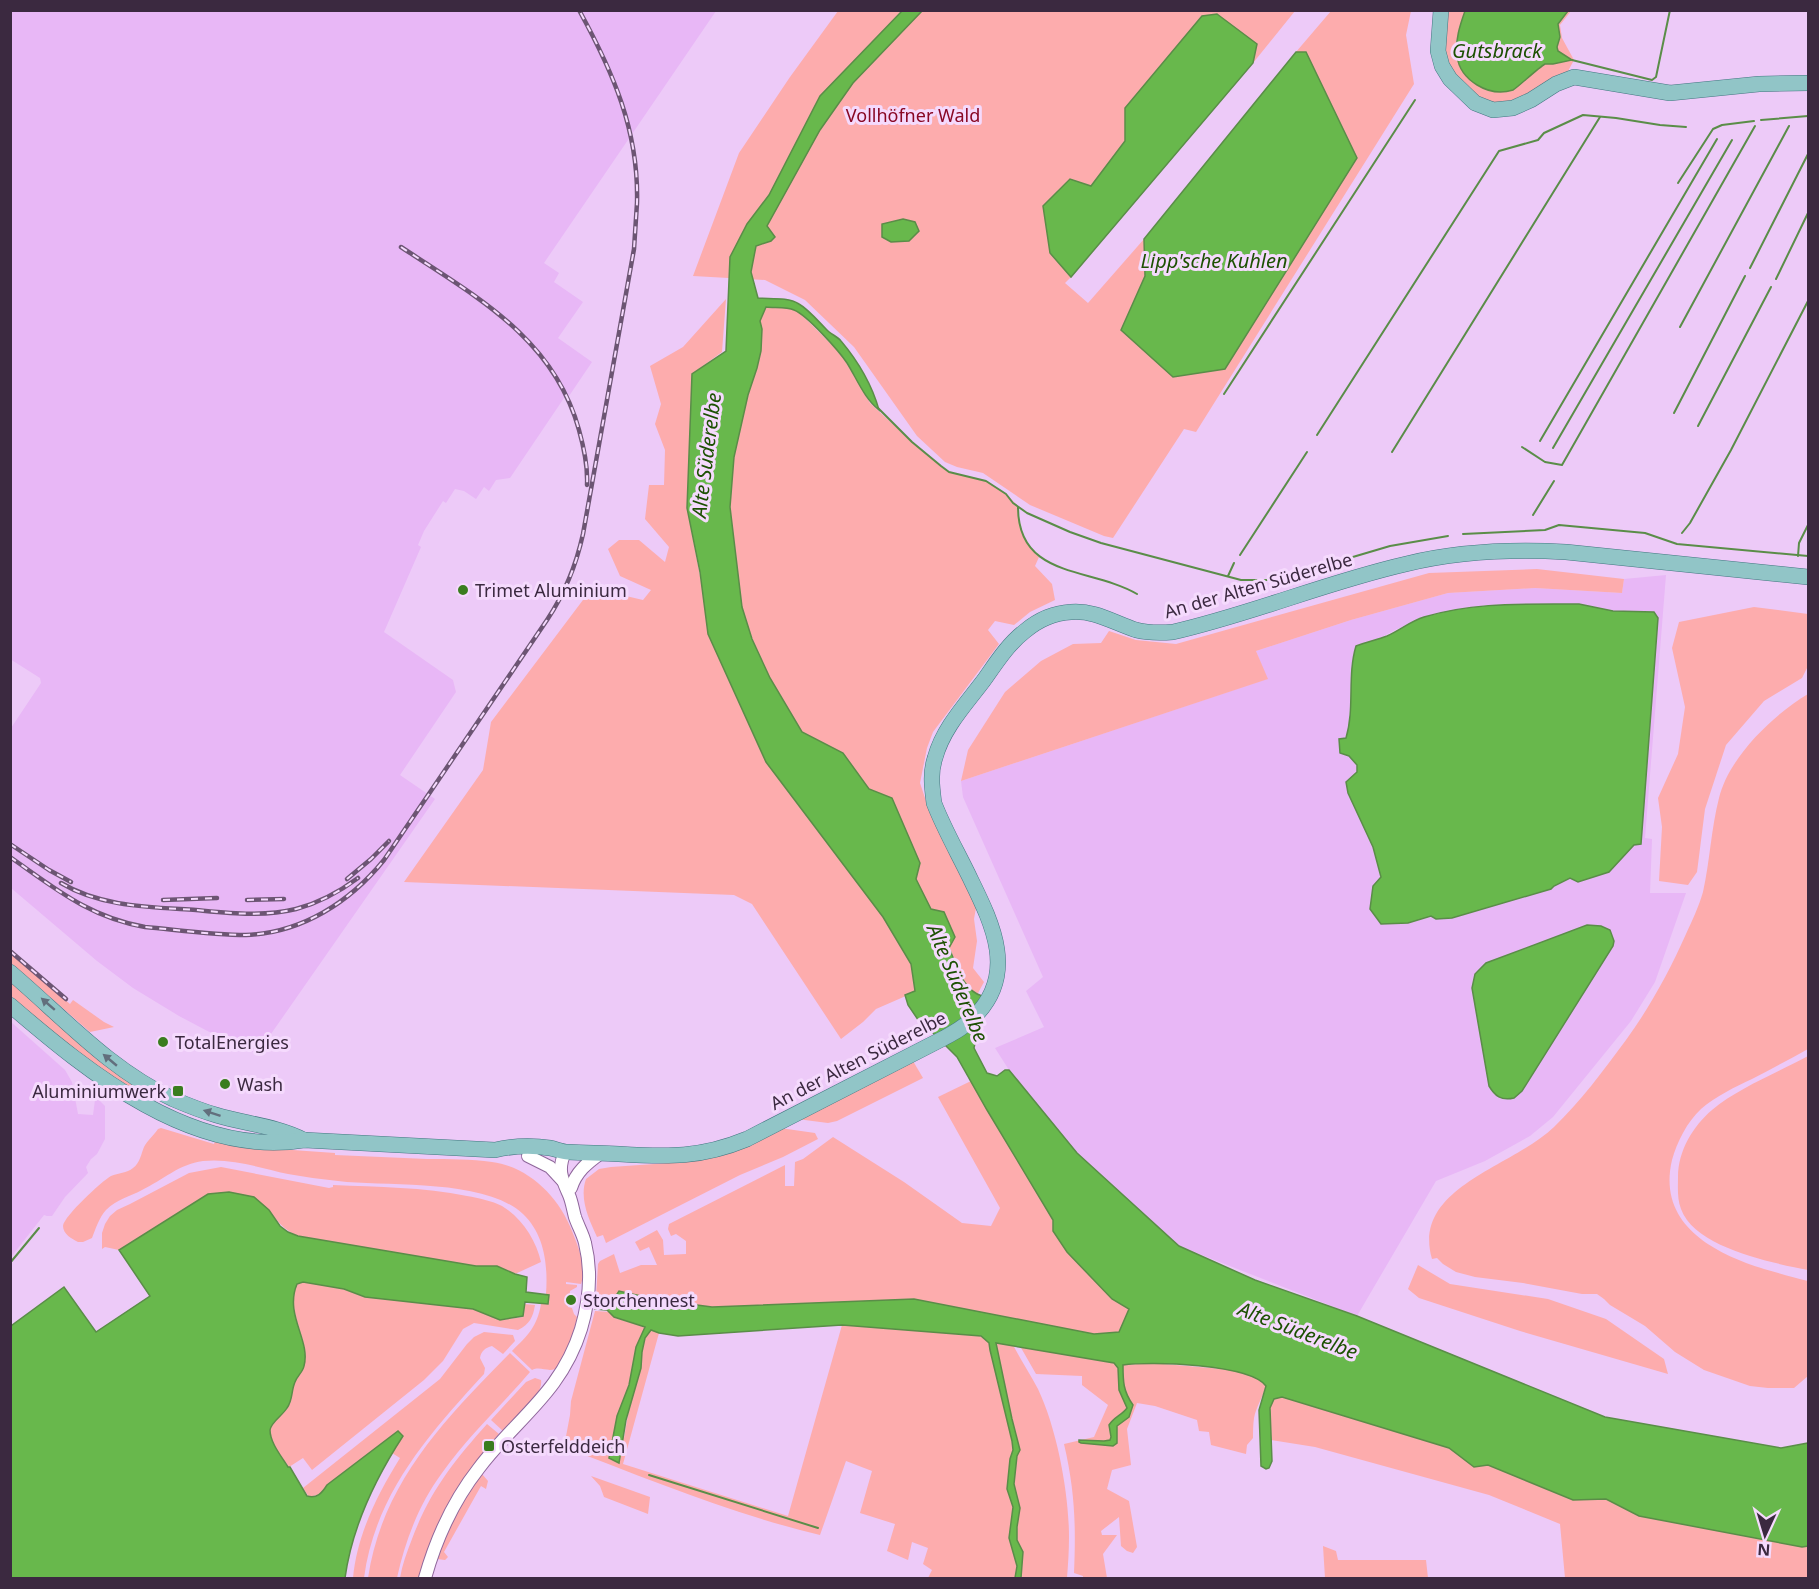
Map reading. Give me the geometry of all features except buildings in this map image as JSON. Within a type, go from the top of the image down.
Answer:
[{"type":"main road","points":[[1441,10],[1438,51],[1442,66],[1450,79],[1475,103],[1493,110],[1513,108],[1556,84],[1574,77],[1670,93],[1759,84],[1809,83]]},
{"type":"main road","name":"An der Alten Süderelbe","points":[[565,1152],[680,1156],[725,1148],[907,1058],[958,1030],[974,1018],[986,1003],[994,982],[998,956],[992,926],[934,803],[932,768],[939,746],[951,725],[1006,650],[1025,630],[1047,617],[1085,612],[1103,616],[1149,633],[1173,632],[1398,566],[1429,559],[1491,551],[1527,550],[1576,553],[1809,577]]},
{"type":"main road","points":[[10,972],[123,1071],[143,1083],[175,1100],[205,1111],[286,1131],[304,1140]]},
{"type":"main road","points":[[10,1005],[87,1066],[134,1099],[166,1116],[208,1132],[246,1140],[283,1144],[304,1140],[495,1150],[510,1155],[547,1157],[565,1152]]},
{"type":"main road","points":[[495,1150],[511,1146],[548,1148],[565,1152]]},
{"type":"street","points":[[425,1578],[440,1534],[469,1481],[493,1451],[548,1392],[569,1360],[581,1328],[586,1308],[588,1261],[585,1243],[575,1218],[561,1165],[565,1152]]},
{"type":"street","points":[[568,1189],[588,1162],[601,1153]]},
{"type":"street","points":[[528,1156],[550,1167],[568,1189]]},
{"type":"shaded area","points":[[11,10],[716,11],[544,263],[559,273],[554,282],[583,302],[558,338],[592,362],[569,396],[564,398],[510,478],[496,480],[489,491],[484,487],[476,499],[464,491],[455,489],[446,503],[443,501],[424,531],[418,545],[421,547],[384,632],[453,680],[456,692],[400,775],[435,799],[257,1054],[179,1016],[133,988],[97,961],[11,888],[11,728],[41,683],[40,678],[10,659]]},
{"type":"shaded area","points":[[1666,575],[1645,838],[1652,839],[1650,893],[1686,893],[1655,982],[1631,1021],[1553,1117],[1530,1136],[1485,1161],[1436,1181],[1357,1316],[1179,1246],[1077,1153],[1009,1070],[995,1048],[1044,1027],[1026,991],[1043,977],[963,797],[961,781],[1267,679],[1256,651],[1351,620],[1448,593],[1535,588],[1622,593],[1624,579]],"holes":[[[1579,604],[1613,611],[1641,844],[1634,845],[1609,872],[1570,878],[1554,886],[1408,923],[1402,922],[1381,877],[1373,847],[1348,793],[1357,772],[1357,765],[1339,739],[1346,738],[1349,727],[1352,662],[1382,637],[1397,629],[1454,610],[1487,605]],[[1613,946],[1522,1091],[1509,1099],[1503,1099],[1494,1094],[1489,1086],[1472,988]]]},
{"type":"shaded area","points":[[11,1022],[65,1070],[72,1082],[78,1114],[93,1115],[97,1098],[105,1106],[105,1139],[97,1154],[86,1167],[88,1173],[65,1197],[52,1216],[44,1215],[11,1257]]},
{"type":"green space","name":"Vollhöfner Wald","points":[[838,11],[1295,11],[1253,63],[1257,44],[1125,108],[1125,141],[1091,186],[1050,253],[1071,277],[1065,283],[1088,303],[1144,239],[1145,276],[1121,331],[1306,53],[1296,52],[1331,11],[1411,11],[1406,35],[1414,84],[1196,432],[1184,429],[1113,538],[1030,505],[983,473],[945,462],[917,436],[854,347],[805,300],[765,280],[693,276],[739,153]]},
{"type":"green space","points":[[1446,11],[1465,11],[1456,42],[1515,89],[1545,63],[1553,64],[1571,60],[1558,51],[1557,47],[1560,37],[1558,24],[1568,11],[1571,11],[1560,25],[1562,38],[1574,60],[1566,75],[1511,103],[1483,102],[1456,80],[1444,53]]},
{"type":"green space","points":[[726,299],[722,352],[692,374],[687,508],[705,602],[766,762],[883,917],[911,964],[915,992],[876,1009],[841,1039],[752,904],[734,895],[404,882],[483,770],[491,722],[592,588],[643,600],[651,590],[620,576],[608,549],[619,540],[639,540],[665,562],[669,547],[645,519],[649,485],[664,485],[665,450],[655,424],[661,404],[650,366],[683,347]]},
{"type":"green space","points":[[766,307],[792,308],[801,314],[846,362],[870,403],[949,472],[986,481],[1006,494],[1018,506],[1022,534],[1039,557],[1035,566],[1052,584],[1055,600],[1030,612],[1014,625],[995,621],[988,630],[999,644],[933,732],[927,748],[920,783],[930,813],[976,908],[974,919],[977,941],[973,968],[984,982],[977,995],[966,986],[949,947],[955,937],[931,909],[916,879],[892,798],[869,789],[843,753],[802,732],[770,678],[752,638],[742,607],[730,507],[734,457],[748,395],[757,368],[760,321]]},
{"type":"green space","points":[[1537,569],[1624,579],[1622,593],[1535,588],[1448,593],[1351,620],[1256,651],[1268,679],[961,781],[968,750],[1005,692],[1041,661],[1073,644],[1101,643],[1109,631],[1136,640],[1176,644],[1429,573]]},
{"type":"green space","points":[[1754,607],[1808,614],[1808,666],[1802,678],[1764,701],[1726,745],[1705,809],[1697,872],[1688,885],[1659,881],[1662,827],[1658,798],[1678,754],[1685,707],[1672,648],[1679,622]]},
{"type":"green space","points":[[1808,694],[1808,1049],[1726,1092],[1701,1109],[1687,1126],[1677,1146],[1672,1160],[1670,1182],[1673,1202],[1681,1218],[1693,1232],[1709,1244],[1745,1262],[1808,1281],[1808,1376],[1794,1388],[1768,1388],[1750,1386],[1704,1370],[1675,1352],[1645,1326],[1610,1305],[1597,1294],[1582,1294],[1456,1272],[1437,1258],[1432,1259],[1430,1234],[1436,1214],[1451,1196],[1470,1181],[1536,1141],[1564,1117],[1592,1085],[1635,1028],[1666,976],[1700,903],[1716,810],[1724,783],[1732,767],[1767,725]]},
{"type":"green space","points":[[11,954],[70,1004],[73,1000],[114,1027],[90,1032],[11,963]]},
{"type":"green space","points":[[10,980],[149,1095],[149,1098],[132,1092],[56,1035],[11,996]]},
{"type":"green space","points":[[1808,1056],[1808,1270],[1756,1258],[1718,1244],[1689,1223],[1681,1209],[1678,1189],[1679,1167],[1684,1149],[1693,1131],[1705,1116],[1734,1095]]},
{"type":"green space","points":[[913,1061],[923,1078],[837,1121],[828,1123],[797,1119]]},
{"type":"green space","points":[[971,1081],[1053,1220],[1053,1231],[1112,1299],[1130,1309],[1119,1332],[1094,1334],[914,1299],[712,1307],[659,1300],[619,1291],[613,1300],[606,1301],[606,1299],[596,1298],[600,1261],[614,1254],[620,1273],[641,1265],[657,1265],[649,1247],[640,1251],[635,1242],[657,1230],[663,1240],[664,1255],[686,1254],[686,1241],[676,1234],[671,1236],[668,1229],[669,1224],[785,1165],[785,1186],[794,1186],[795,1162],[803,1159],[833,1137],[904,1182],[962,1223],[991,1226],[1000,1208],[938,1097]]},
{"type":"green space","points":[[161,1128],[214,1144],[215,1141],[264,1148],[335,1153],[335,1155],[492,1162],[506,1165],[530,1177],[551,1196],[559,1207],[572,1231],[581,1257],[583,1278],[581,1284],[566,1282],[566,1284],[577,1285],[570,1291],[568,1307],[572,1308],[577,1317],[572,1337],[559,1366],[549,1370],[532,1370],[512,1351],[531,1330],[541,1304],[548,1304],[544,1251],[536,1231],[523,1214],[506,1202],[485,1194],[435,1186],[332,1180],[288,1174],[235,1162],[203,1161],[179,1169],[114,1203],[101,1216],[92,1238],[78,1242],[68,1236],[63,1226],[70,1215],[106,1179],[135,1166],[145,1145]]},
{"type":"green space","points":[[780,1128],[815,1133],[818,1139],[740,1175],[606,1243],[603,1235],[597,1237],[586,1209],[584,1186],[586,1179],[599,1169],[683,1162]]},
{"type":"green space","points":[[221,1167],[329,1188],[333,1185],[417,1189],[490,1201],[502,1206],[522,1223],[536,1246],[541,1262],[515,1274],[497,1266],[476,1266],[298,1236],[282,1225],[269,1210],[208,1194],[119,1250],[105,1247],[102,1249],[102,1233],[105,1224],[117,1210],[189,1173]]},
{"type":"green space","points":[[1418,1265],[1450,1284],[1548,1299],[1606,1319],[1664,1359],[1668,1374],[1520,1331],[1419,1298],[1408,1289]]},
{"type":"green space","points":[[303,1282],[344,1289],[365,1297],[473,1309],[500,1320],[523,1317],[524,1304],[535,1305],[530,1320],[518,1330],[474,1323],[463,1329],[443,1361],[424,1380],[312,1470],[303,1458],[289,1467],[270,1436],[271,1426],[289,1405],[294,1382],[304,1360],[305,1352],[294,1310],[294,1293],[297,1284]]},
{"type":"green space","points":[[595,1311],[611,1312],[615,1318],[645,1327],[636,1347],[629,1385],[617,1416],[624,1438],[630,1403],[641,1368],[645,1338],[651,1330],[659,1333],[623,1464],[788,1516],[842,1325],[980,1336],[989,1343],[1012,1441],[1013,1450],[1007,1489],[1013,1507],[1009,1538],[1017,1566],[1015,1578],[928,1578],[932,1570],[923,1564],[928,1548],[912,1542],[908,1560],[887,1551],[895,1524],[860,1513],[872,1471],[846,1461],[820,1535],[722,1506],[564,1447],[571,1401]]},
{"type":"green space","points":[[484,1332],[513,1335],[515,1341],[503,1354],[492,1346],[482,1352],[480,1358],[485,1368],[484,1374],[444,1419],[408,1467],[392,1492],[380,1519],[370,1548],[364,1578],[353,1578],[359,1546],[369,1516],[400,1458],[392,1453],[403,1436],[398,1431],[327,1485],[321,1494],[309,1497],[303,1488],[440,1379],[467,1344]]},
{"type":"green space","points":[[996,1343],[1013,1345],[1038,1389],[1051,1423],[1061,1462],[1067,1501],[1069,1537],[1067,1578],[1021,1578],[1023,1552],[1017,1541],[1020,1508],[1014,1484],[1017,1456],[1020,1450]]},
{"type":"green space","points":[[1020,1346],[1123,1365],[1152,1363],[1234,1370],[1262,1380],[1266,1386],[1255,1414],[1253,1438],[1247,1445],[1246,1454],[1211,1445],[1209,1432],[1199,1431],[1197,1420],[1155,1406],[1137,1403],[1127,1429],[1131,1465],[1112,1470],[1107,1489],[1129,1501],[1137,1547],[1133,1553],[1121,1546],[1119,1517],[1101,1531],[1102,1535],[1117,1535],[1103,1554],[1107,1578],[1083,1578],[1074,1573],[1074,1508],[1064,1444],[1094,1437],[1108,1405],[1082,1385],[1082,1376],[1036,1374]]},
{"type":"green space","points":[[510,1353],[530,1372],[452,1459],[426,1497],[404,1550],[397,1578],[368,1578],[375,1544],[402,1482],[440,1428]]},
{"type":"green space","points":[[535,1378],[541,1380],[538,1393],[503,1431],[491,1420],[526,1382]]},
{"type":"green space","points":[[1282,1397],[1449,1448],[1474,1467],[1488,1465],[1573,1500],[1606,1499],[1639,1516],[1802,1547],[1808,1546],[1808,1578],[1565,1578],[1560,1524],[1489,1495],[1315,1447],[1271,1440],[1270,1408],[1274,1399]]},
{"type":"green space","points":[[487,1424],[499,1434],[487,1447],[489,1449],[421,1578],[400,1578],[412,1539],[435,1491]]},
{"type":"green space","points":[[480,1474],[488,1481],[486,1489],[481,1486],[444,1552],[448,1557],[445,1560],[437,1559],[455,1515]]},
{"type":"green space","points":[[591,1476],[650,1497],[648,1514],[604,1497],[600,1486]]},
{"type":"green space","points":[[1323,1546],[1336,1551],[1338,1560],[1426,1560],[1428,1578],[1325,1578]]},
{"type":"water","name":"Alte Süderelbe","points":[[902,11],[922,11],[853,83],[820,130],[767,226],[775,237],[771,241],[756,246],[751,272],[758,298],[785,299],[799,304],[841,341],[863,373],[879,410],[865,394],[843,357],[807,319],[791,309],[766,307],[760,321],[761,351],[734,457],[730,507],[742,607],[752,639],[770,678],[802,732],[843,753],[869,789],[892,798],[920,863],[916,879],[931,909],[944,912],[955,937],[949,948],[961,976],[975,993],[982,996],[974,1048],[987,1073],[997,1076],[1009,1070],[1077,1153],[1179,1246],[1255,1280],[1357,1316],[1605,1417],[1781,1448],[1808,1443],[1808,1546],[1802,1547],[1639,1516],[1606,1499],[1573,1500],[1488,1465],[1474,1467],[1449,1448],[1282,1397],[1274,1399],[1270,1408],[1272,1461],[1266,1469],[1261,1466],[1259,1410],[1266,1386],[1241,1373],[1221,1369],[1176,1364],[1123,1365],[1124,1386],[1133,1405],[1129,1417],[1117,1426],[1117,1443],[1113,1446],[1081,1443],[1079,1440],[1110,1440],[1109,1425],[1127,1408],[1119,1390],[1118,1368],[1114,1363],[996,1343],[1020,1450],[1017,1456],[1014,1484],[1020,1508],[1017,1540],[1023,1552],[1021,1578],[1015,1578],[1017,1566],[1009,1538],[1013,1507],[1007,1489],[1013,1450],[989,1343],[981,1336],[842,1325],[678,1336],[651,1330],[645,1338],[641,1368],[626,1420],[619,1463],[609,1458],[617,1416],[629,1385],[636,1347],[645,1327],[614,1317],[607,1310],[595,1309],[596,1300],[613,1300],[619,1291],[659,1300],[712,1307],[914,1299],[1094,1334],[1119,1332],[1129,1309],[1112,1299],[1067,1252],[1053,1231],[1053,1220],[957,1057],[929,1029],[925,1030],[908,1005],[905,995],[915,991],[911,964],[883,917],[766,762],[708,634],[700,572],[687,508],[692,374],[726,351],[730,257],[747,224],[769,195],[820,96]]},
{"type":"water","name":"Gutsbrack","points":[[1465,11],[1568,11],[1558,24],[1560,37],[1557,47],[1558,51],[1572,60],[1545,64],[1513,90],[1495,91],[1477,85],[1464,73],[1457,56],[1457,38]]},
{"type":"water","name":"Lipp'sche Kuhlen","points":[[1217,14],[1257,44],[1253,63],[1071,277],[1050,253],[1043,206],[1070,179],[1091,186],[1125,141],[1125,108],[1202,16]]},
{"type":"water","name":"Lipp'sche Kuhlen","points":[[1296,52],[1306,52],[1357,158],[1225,369],[1173,377],[1121,330],[1145,276],[1144,239]]},
{"type":"water","points":[[903,219],[915,222],[919,231],[909,241],[891,242],[882,237],[882,224]]},
{"type":"water","points":[[1521,604],[1579,604],[1613,611],[1654,612],[1658,618],[1641,844],[1634,845],[1609,872],[1578,882],[1570,878],[1551,889],[1452,918],[1436,919],[1431,916],[1408,923],[1381,924],[1370,909],[1373,886],[1381,877],[1373,847],[1348,793],[1346,782],[1357,772],[1357,765],[1349,756],[1340,753],[1339,739],[1346,738],[1349,727],[1353,657],[1356,646],[1387,636],[1419,619],[1456,609]]},
{"type":"water","points":[[1587,925],[1601,926],[1610,930],[1614,941],[1613,946],[1522,1091],[1514,1098],[1499,1097],[1489,1086],[1472,988],[1475,974],[1486,963]]},
{"type":"water","points":[[229,1192],[254,1197],[269,1210],[280,1226],[298,1236],[476,1266],[497,1266],[527,1277],[526,1292],[549,1295],[548,1304],[525,1302],[523,1316],[500,1320],[473,1309],[365,1297],[344,1289],[303,1282],[297,1284],[294,1306],[304,1347],[304,1366],[295,1382],[289,1405],[270,1430],[277,1450],[307,1496],[319,1495],[327,1485],[398,1431],[403,1436],[366,1504],[353,1540],[345,1578],[11,1578],[11,1326],[64,1287],[96,1332],[150,1296],[119,1250],[208,1194]]},
{"type":"waterway","points":[[1572,60],[1652,80],[1656,77],[1670,10]]},
{"type":"waterway","points":[[1224,394],[1415,100]]},
{"type":"waterway","points":[[1317,435],[1499,151],[1538,140],[1544,133],[1583,115],[1686,127]]},
{"type":"waterway","points":[[1761,120],[1808,116]]},
{"type":"waterway","points":[[1392,452],[1600,117]]},
{"type":"waterway","points":[[1678,183],[1713,129],[1722,125],[1754,121]]},
{"type":"waterway","points":[[1522,447],[1545,462],[1562,465],[1755,126]]},
{"type":"waterway","points":[[1680,327],[1789,126]]},
{"type":"waterway","points":[[1540,441],[1717,139]]},
{"type":"waterway","points":[[1553,448],[1732,140]]},
{"type":"waterway","points":[[1750,268],[1808,154]]},
{"type":"waterway","points":[[1776,279],[1808,213]]},
{"type":"waterway","points":[[1674,413],[1745,276]]},
{"type":"waterway","points":[[1698,426],[1771,287]]},
{"type":"waterway","points":[[1682,533],[1690,523],[1731,450],[1808,301]]},
{"type":"waterway","points":[[878,408],[912,442],[949,472],[986,481],[1006,494],[1013,503],[1027,513],[1101,543],[1241,580],[1275,580],[1390,546],[1448,536]]},
{"type":"waterway","points":[[1240,555],[1307,452]]},
{"type":"waterway","points":[[1533,515],[1554,481]]},
{"type":"waterway","points":[[1018,507],[1021,530],[1030,547],[1044,559],[1060,567],[1119,585],[1137,594]]},
{"type":"waterway","points":[[1463,534],[1545,530],[1559,525],[1645,533],[1677,544],[1808,556]]},
{"type":"waterway","points":[[1798,556],[1799,543],[1808,525]]},
{"type":"waterway","points":[[1228,576],[1234,563]]},
{"type":"waterway","points":[[10,1263],[39,1228]]},
{"type":"waterway","points":[[649,1475],[818,1528]]},
{"type":"railway","points":[[10,857],[58,891],[90,909],[145,927],[246,935],[267,933],[305,921],[340,902],[371,875],[384,860],[547,620],[569,579],[583,534],[634,249],[637,203],[634,151],[622,103],[603,56],[579,10]]},
{"type":"railway","points":[[401,247],[457,283],[508,322],[551,369],[567,398],[579,430],[585,457],[587,485]]},
{"type":"railway","points":[[347,879],[389,841]]},
{"type":"railway","points":[[10,844],[71,882]]},
{"type":"railway","points":[[61,883],[92,897],[126,904],[259,914],[296,909],[313,904],[358,878]]},
{"type":"railway","points":[[163,900],[217,898]]},
{"type":"railway","points":[[247,900],[284,899]]},
{"type":"railway","points":[[10,951],[66,999]]},
{"type":"place","name":"Trimet Aluminium","points":[[463,590]]},
{"type":"place","name":"TotalEnergies","points":[[163,1042]]},
{"type":"place","name":"Wash","points":[[225,1084]]},
{"type":"place","name":"Aluminiumwerk","points":[[178,1091]]},
{"type":"place","name":"Storchennest","points":[[571,1300]]},
{"type":"place","name":"Osterfelddeich","points":[[489,1446]]}]
